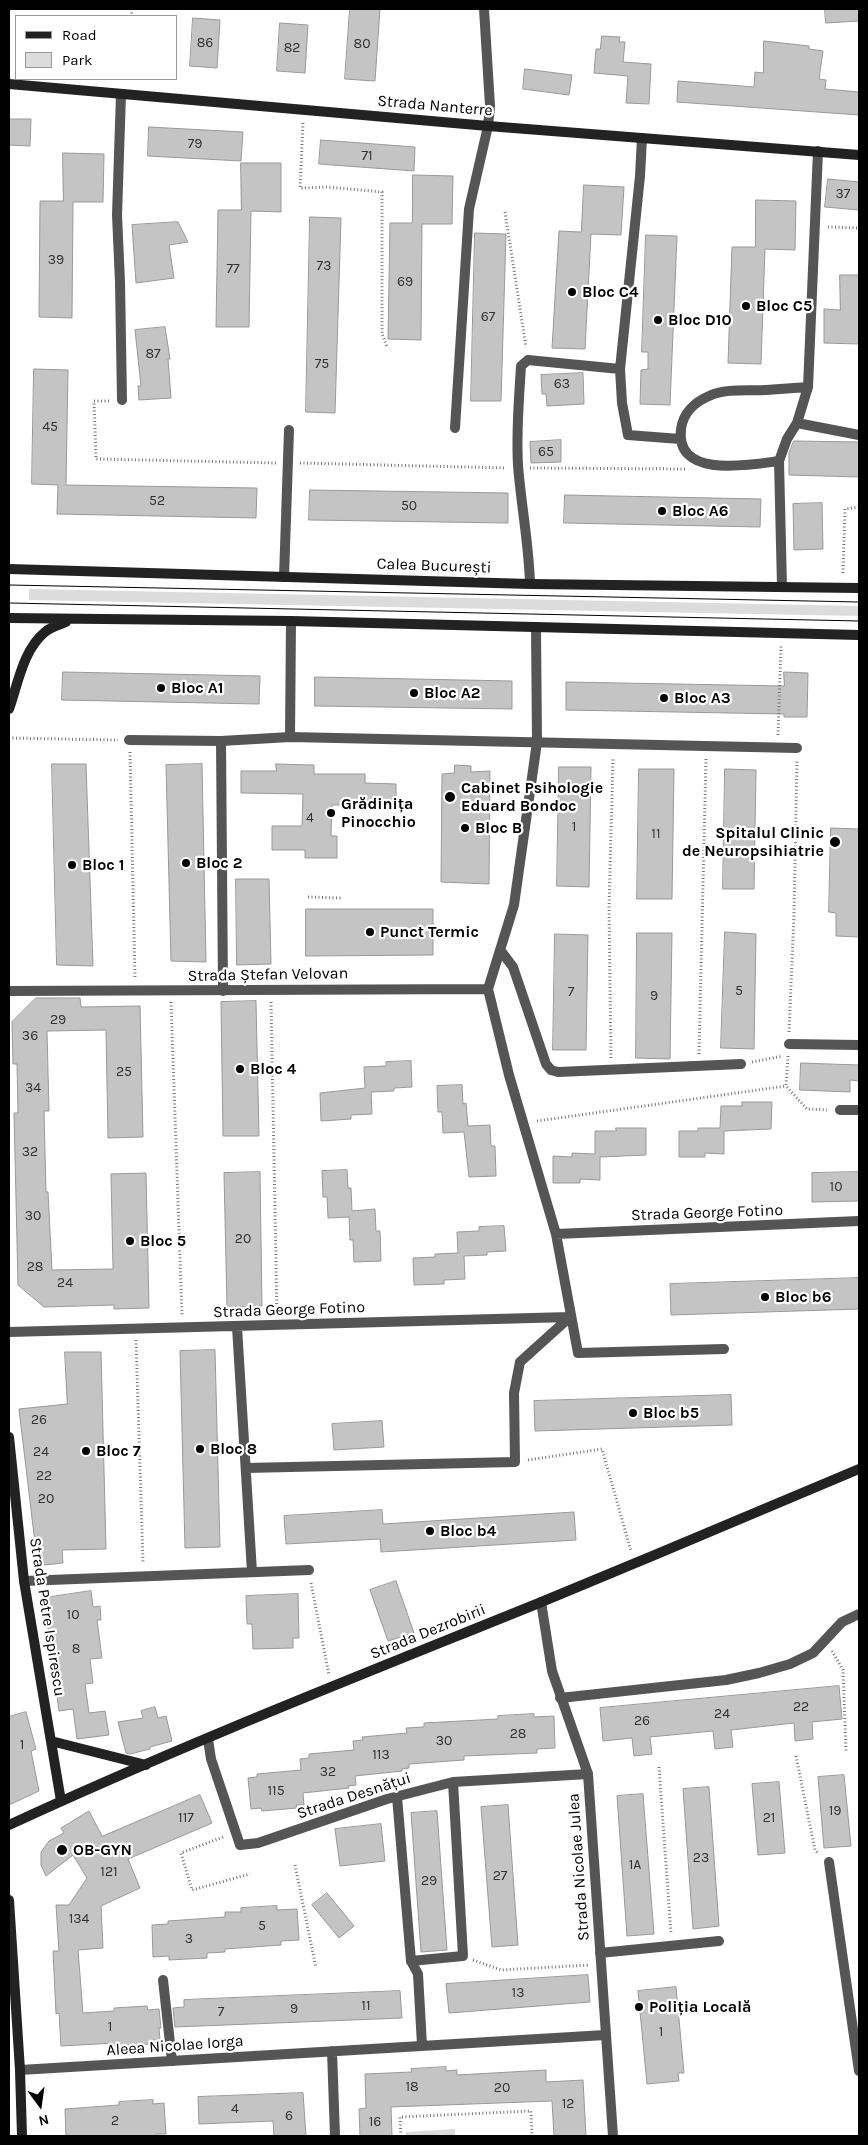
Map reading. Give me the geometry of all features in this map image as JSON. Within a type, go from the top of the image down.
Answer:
[{"type":"street","points":[[455,428],[469,209],[488,126],[490,106],[484,9]]},
{"type":"street","name":"Strada Nanterre","points":[[9,84],[488,126],[859,155]]},
{"type":"street","points":[[121,94],[117,215],[122,400]]},
{"type":"street","points":[[642,138],[640,176],[620,369],[622,403],[628,436],[680,438]]},
{"type":"street","points":[[782,587],[779,461],[787,439],[797,423],[808,387],[818,151]]},
{"type":"street","points":[[530,584],[530,557],[518,468],[516,428],[522,366],[528,360],[620,369]]},
{"type":"street","points":[[779,461],[730,466],[701,463],[685,453],[680,438],[681,425],[692,405],[711,394],[729,391],[808,387]]},
{"type":"street","points":[[797,423],[859,435]]},
{"type":"street","points":[[284,576],[289,430]]},
{"type":"street","name":"Calea București","points":[[9,569],[530,584],[859,588]]},
{"type":"street","points":[[9,618],[291,621],[859,635]]},
{"type":"street","points":[[9,708],[26,660],[34,644],[45,632],[71,620]]},
{"type":"street","points":[[290,737],[291,621]]},
{"type":"street","points":[[536,627],[537,742],[514,905],[488,989],[523,1123],[556,1234],[578,1353],[724,1348]]},
{"type":"street","points":[[129,740],[221,741],[290,737],[797,748]]},
{"type":"street","points":[[221,741],[223,991]]},
{"type":"street","points":[[501,951],[513,967],[546,1064],[551,1070],[558,1072],[611,1071],[741,1064]]},
{"type":"street","name":"Strada Ștefan Velovan","points":[[9,992],[488,989]]},
{"type":"street","points":[[789,1044],[859,1046]]},
{"type":"street","points":[[840,1110],[859,1110]]},
{"type":"street","name":"Strada George Fotino","points":[[556,1234],[859,1221]]},
{"type":"street","points":[[246,1468],[515,1462],[514,1393],[520,1362],[570,1317]]},
{"type":"street","name":"Strada George Fotino","points":[[9,1332],[182,1329],[570,1317]]},
{"type":"street","points":[[237,1327],[252,1572]]},
{"type":"street","name":"Strada Petre Ispirescu","points":[[9,1438],[24,1581],[61,1801]]},
{"type":"street","name":"Strada Dezrobirii","points":[[9,1825],[61,1801],[331,1687],[541,1602],[859,1469]]},
{"type":"street","points":[[24,1581],[309,1570]]},
{"type":"street","name":"Strada Nicolae Julea","points":[[541,1602],[552,1671],[588,1774],[613,2136]]},
{"type":"street","points":[[560,1698],[726,1680],[759,1673],[790,1664],[813,1653],[842,1622],[859,1614]]},
{"type":"street","points":[[208,1739],[211,1759],[235,1833]]},
{"type":"street","points":[[51,1741],[146,1765]]},
{"type":"street","name":"Strada Desnățui","points":[[235,1833],[240,1845],[258,1843],[397,1797],[453,1782],[588,1774]]},
{"type":"street","points":[[411,1961],[463,1956],[453,1782]]},
{"type":"street","points":[[397,1797],[411,1961],[418,1974],[422,2045]]},
{"type":"street","points":[[829,1862],[859,2071]]},
{"type":"street","points":[[9,1900],[20,2070],[22,2136]]},
{"type":"street","points":[[600,1953],[719,1941]]},
{"type":"street","points":[[163,1980],[172,2061]]},
{"type":"street","name":"Aleea Nicolae Iorga","points":[[20,2070],[605,2035]]},
{"type":"street","points":[[332,2051],[335,2136]]},
{"type":"path","points":[[303,110],[300,188],[327,187],[382,192],[382,334],[387,347]]},
{"type":"path","points":[[505,212],[528,360]]},
{"type":"path","points":[[815,226],[859,228]]},
{"type":"path","points":[[122,400],[94,401],[96,459],[518,468],[692,469]]},
{"type":"path","points":[[843,573],[845,509],[859,507]]},
{"type":"path","points":[[778,748],[782,632]]},
{"type":"path","points":[[9,738],[129,740],[135,991]]},
{"type":"path","points":[[611,1071],[609,908],[614,744]]},
{"type":"path","points":[[699,1067],[707,746]]},
{"type":"path","points":[[797,748],[794,915],[786,1086],[807,1109],[840,1110]]},
{"type":"path","points":[[308,897],[341,898]]},
{"type":"path","points":[[171,991],[182,1329]]},
{"type":"path","points":[[270,991],[278,1326]]},
{"type":"path","points":[[741,1064],[788,1055]]},
{"type":"path","points":[[523,1123],[786,1086]]},
{"type":"path","points":[[135,1330],[144,1577]]},
{"type":"path","points":[[515,1462],[602,1449],[635,1562]]},
{"type":"path","points":[[309,1570],[331,1687]]},
{"type":"path","points":[[825,1640],[843,1670],[846,1751]]},
{"type":"path","points":[[796,1756],[815,1850],[829,1862]]},
{"type":"path","points":[[659,1768],[672,1945]]},
{"type":"path","points":[[235,1833],[180,1853],[192,1890],[250,1874]]},
{"type":"path","points":[[295,1865],[316,1968]]},
{"type":"path","points":[[463,1956],[501,1970],[600,1965]]},
{"type":"path","points":[[401,2136],[400,2116],[531,2111],[532,2136]]},
{"type":"green space","points":[[29,589],[859,606],[859,616],[29,600]]},
{"type":"green space","points":[[455,2129],[455,2136],[406,2136],[406,2132]]},
{"type":"building","points":[[350,9],[380,9],[375,81],[345,79]]},
{"type":"building","points":[[825,9],[859,9],[859,21],[826,23]]},
{"type":"building","points":[[193,18],[220,20],[217,68],[190,66]]},
{"type":"building","points":[[280,23],[308,25],[305,73],[277,71]]},
{"type":"building","points":[[602,36],[620,37],[619,42],[625,42],[623,62],[651,64],[649,104],[626,103],[628,76],[594,73],[596,49],[600,49]]},
{"type":"building","points":[[764,41],[809,46],[809,49],[823,51],[819,79],[826,80],[825,89],[859,92],[859,115],[677,102],[678,81],[754,87],[755,72],[763,73]]},
{"type":"building","points":[[525,69],[572,75],[569,95],[523,89]]},
{"type":"building","points":[[9,119],[31,119],[30,146],[9,145]]},
{"type":"building","points":[[149,127],[243,132],[241,161],[148,156]]},
{"type":"building","points":[[321,140],[415,147],[414,171],[319,164]]},
{"type":"building","points":[[63,153],[104,154],[103,202],[73,202],[72,318],[39,317],[40,201],[63,201]]},
{"type":"building","points":[[241,163],[281,163],[281,212],[251,211],[249,327],[216,327],[218,210],[241,210]]},
{"type":"building","points":[[413,175],[453,176],[452,224],[422,224],[421,340],[388,339],[390,223],[412,223]]},
{"type":"building","points":[[828,179],[859,182],[859,210],[825,207]]},
{"type":"building","name":"Bloc C4","points":[[584,185],[624,187],[621,235],[591,234],[585,349],[552,348],[559,231],[581,232]]},
{"type":"building","name":"Bloc C5","points":[[756,200],[796,201],[795,250],[765,249],[761,364],[728,363],[732,247],[755,247]]},
{"type":"building","points":[[310,217],[341,218],[335,413],[306,412]]},
{"type":"building","points":[[178,222],[188,242],[169,245],[174,278],[136,283],[132,225]]},
{"type":"building","points":[[475,233],[506,234],[501,401],[471,401]]},
{"type":"building","name":"Bloc D10","points":[[646,235],[677,236],[670,405],[640,404],[641,370],[648,369],[648,352],[642,352]]},
{"type":"building","points":[[840,275],[859,275],[859,344],[824,343],[824,309],[840,310]]},
{"type":"building","points":[[165,327],[170,359],[168,359],[171,398],[139,400],[138,386],[141,386],[135,330]]},
{"type":"building","points":[[34,369],[68,370],[66,485],[257,488],[256,518],[57,514],[58,485],[32,484]]},
{"type":"building","points":[[583,373],[584,404],[547,406],[546,394],[542,394],[541,375]]},
{"type":"building","points":[[561,440],[561,462],[531,463],[530,442]]},
{"type":"building","points":[[794,441],[859,442],[859,477],[789,475],[789,453]]},
{"type":"building","points":[[310,490],[508,493],[508,523],[309,520]]},
{"type":"building","name":"Bloc A6","points":[[565,495],[761,499],[760,527],[564,523]]},
{"type":"building","points":[[822,503],[823,549],[794,550],[793,504]]},
{"type":"building","name":"Bloc A1","points":[[63,672],[260,676],[259,704],[62,700]]},
{"type":"building","name":"Bloc A3","points":[[784,672],[808,673],[807,717],[784,717],[784,714],[566,710],[566,682],[784,686]]},
{"type":"building","name":"Bloc A2","points":[[315,677],[512,681],[512,709],[315,706]]},
{"type":"building","name":"Bloc 1","points":[[52,764],[86,764],[93,966],[57,965]]},
{"type":"building","name":"Bloc 2","points":[[202,764],[206,962],[171,961],[166,765]]},
{"type":"building","points":[[276,764],[314,765],[314,774],[365,774],[365,783],[396,784],[396,805],[332,805],[331,836],[337,836],[337,858],[305,858],[305,850],[272,850],[272,826],[302,826],[303,794],[241,793],[241,771],[276,771]]},
{"type":"building","name":"Bloc B","points":[[455,765],[471,766],[471,772],[490,771],[489,884],[441,882],[442,774],[454,773]]},
{"type":"building","points":[[559,767],[591,767],[589,887],[557,886]]},
{"type":"building","points":[[639,769],[674,769],[672,899],[637,899]]},
{"type":"building","points":[[725,769],[756,770],[754,889],[723,889]]},
{"type":"building","points":[[831,828],[859,829],[859,937],[836,936],[836,913],[829,912]]},
{"type":"building","points":[[236,879],[269,879],[271,964],[237,965]]},
{"type":"building","name":"Punct Termic","points":[[306,909],[433,909],[433,955],[306,956]]},
{"type":"building","points":[[725,932],[756,934],[754,1049],[721,1048]]},
{"type":"building","points":[[637,933],[672,933],[670,1059],[636,1058]]},
{"type":"building","points":[[555,934],[588,935],[586,1050],[553,1050]]},
{"type":"building","points":[[36,998],[80,998],[81,1007],[140,1006],[143,1137],[108,1138],[106,1030],[47,1031],[49,1111],[44,1111],[46,1192],[48,1192],[52,1270],[113,1269],[111,1174],[146,1173],[149,1308],[114,1309],[114,1305],[44,1307],[18,1285],[14,1113],[18,1113],[17,1064],[13,1064],[12,1022]]},
{"type":"building","name":"Bloc 4","points":[[256,1001],[259,1136],[223,1136],[221,1002]]},
{"type":"building","points":[[411,1061],[412,1087],[394,1088],[394,1091],[371,1092],[372,1114],[351,1115],[351,1119],[321,1121],[320,1093],[365,1088],[364,1067],[386,1066],[386,1062]]},
{"type":"building","points":[[801,1063],[859,1065],[859,1081],[850,1080],[850,1092],[800,1090]]},
{"type":"building","points":[[462,1085],[463,1104],[466,1103],[468,1126],[490,1125],[491,1146],[495,1146],[496,1176],[469,1177],[464,1132],[443,1133],[442,1112],[438,1112],[437,1086]]},
{"type":"building","points":[[742,1102],[772,1102],[771,1129],[724,1131],[724,1154],[705,1153],[705,1157],[679,1157],[679,1131],[698,1131],[698,1128],[720,1128],[721,1106],[742,1106]]},
{"type":"building","points":[[616,1128],[646,1128],[646,1155],[600,1157],[600,1180],[580,1179],[580,1183],[553,1183],[553,1156],[572,1157],[572,1153],[595,1154],[595,1131],[616,1131]]},
{"type":"building","points":[[347,1170],[348,1188],[351,1188],[352,1211],[375,1209],[376,1231],[380,1231],[381,1261],[354,1262],[353,1240],[350,1240],[349,1217],[328,1218],[327,1197],[323,1197],[322,1171]]},
{"type":"building","points":[[260,1172],[262,1306],[227,1307],[224,1173]]},
{"type":"building","points":[[859,1172],[859,1201],[812,1202],[812,1173]]},
{"type":"building","points":[[504,1226],[506,1251],[487,1252],[487,1255],[464,1256],[465,1279],[444,1280],[444,1284],[414,1285],[413,1258],[435,1257],[435,1254],[458,1253],[457,1232],[479,1231],[479,1227]]},
{"type":"building","name":"Bloc b6","points":[[859,1278],[859,1309],[671,1315],[670,1284]]},
{"type":"building","name":"Bloc 8","points":[[215,1350],[220,1547],[185,1548],[180,1351]]},
{"type":"building","points":[[65,1352],[101,1352],[106,1549],[62,1550],[63,1563],[44,1565],[43,1560],[37,1560],[19,1409],[67,1404]]},
{"type":"building","name":"Bloc b5","points":[[731,1395],[732,1425],[535,1431],[534,1401]]},
{"type":"building","points":[[382,1421],[384,1447],[334,1450],[332,1424]]},
{"type":"building","name":"Bloc b4","points":[[382,1510],[383,1524],[574,1512],[576,1540],[381,1552],[380,1539],[286,1544],[284,1516]]},
{"type":"building","points":[[396,1581],[414,1633],[388,1641],[370,1590]]},
{"type":"building","points":[[91,1591],[93,1607],[100,1606],[101,1620],[97,1620],[102,1658],[90,1659],[93,1683],[85,1684],[89,1713],[105,1711],[109,1735],[77,1739],[73,1709],[59,1711],[44,1598]]},
{"type":"building","points":[[298,1594],[299,1638],[293,1638],[293,1648],[253,1649],[252,1624],[247,1624],[246,1596]]},
{"type":"building","points":[[839,1686],[842,1719],[812,1722],[813,1739],[795,1741],[794,1723],[731,1730],[733,1747],[715,1749],[713,1731],[650,1737],[652,1754],[634,1756],[632,1738],[603,1741],[600,1708]]},
{"type":"building","points":[[155,1707],[158,1718],[166,1716],[172,1741],[150,1747],[150,1749],[130,1754],[126,1753],[118,1722],[143,1718],[141,1711]]},
{"type":"building","points":[[26,1712],[36,1749],[31,1751],[39,1791],[9,1805],[9,1717]]},
{"type":"building","points":[[534,1714],[534,1717],[554,1716],[555,1748],[537,1749],[537,1753],[464,1756],[464,1760],[409,1764],[409,1768],[402,1769],[402,1771],[355,1776],[356,1785],[348,1786],[349,1788],[303,1793],[304,1805],[296,1805],[297,1808],[262,1811],[261,1808],[251,1809],[248,1778],[257,1777],[257,1774],[301,1770],[300,1759],[309,1758],[309,1754],[354,1750],[353,1741],[363,1740],[362,1737],[407,1733],[406,1728],[424,1727],[424,1723],[498,1719],[498,1716]]},
{"type":"building","points":[[844,1775],[851,1846],[824,1848],[818,1777]]},
{"type":"building","points":[[779,1782],[785,1853],[758,1855],[752,1784]]},
{"type":"building","points":[[709,1787],[719,1926],[693,1929],[683,1789]]},
{"type":"building","points":[[643,1794],[654,1934],[627,1936],[617,1796]]},
{"type":"building","points":[[200,1795],[212,1823],[128,1859],[140,1888],[101,1906],[103,1948],[78,1950],[83,2013],[114,2011],[114,2008],[147,2006],[148,2010],[159,2009],[160,2040],[151,2040],[151,2044],[115,2046],[115,2043],[61,2046],[59,2013],[56,2014],[53,1951],[59,1951],[56,1905],[69,1905],[87,1878],[73,1855],[46,1876],[41,1865],[41,1852],[49,1841],[64,1833],[61,1828],[89,1811],[102,1836]]},
{"type":"building","points":[[508,1805],[518,1945],[492,1947],[481,1807]]},
{"type":"building","points":[[437,1811],[447,1950],[421,1952],[411,1813]]},
{"type":"building","points":[[381,1824],[385,1861],[340,1866],[335,1829]]},
{"type":"building","points":[[327,1893],[354,1926],[339,1938],[312,1905]]},
{"type":"building","points":[[277,1906],[277,1910],[297,1909],[299,1940],[281,1941],[281,1945],[225,1949],[225,1952],[207,1953],[207,1958],[169,1960],[169,1956],[153,1957],[152,1925],[168,1924],[168,1921],[225,1917],[225,1912],[241,1912],[241,1908]]},
{"type":"building","points":[[588,1975],[590,2002],[449,2013],[446,1984]]},
{"type":"building","points":[[676,1987],[684,2073],[678,2073],[679,2081],[647,2084],[638,1991]]},
{"type":"building","points":[[400,1991],[402,2018],[175,2027],[173,2008],[184,2007],[184,2000]]},
{"type":"building","points":[[446,2067],[446,2071],[457,2070],[457,2075],[546,2070],[546,2082],[583,2080],[586,2136],[554,2136],[552,2101],[391,2107],[392,2136],[360,2136],[359,2109],[366,2108],[365,2074],[412,2072],[411,2069]]},
{"type":"building","points":[[303,2093],[306,2136],[274,2136],[273,2121],[199,2124],[198,2097]]},
{"type":"building","points":[[153,2100],[153,2104],[164,2103],[166,2134],[156,2134],[156,2136],[66,2136],[65,2109],[119,2105],[119,2102]]},
{"type":"tram line","points":[[9,585],[859,602]]},
{"type":"tram line","points":[[9,603],[859,621]]},
{"type":"place","name":"Bloc C4","points":[[572,292]]},
{"type":"place","name":"Bloc C5","points":[[746,306]]},
{"type":"place","name":"Bloc D10","points":[[658,320]]},
{"type":"place","name":"Bloc A6","points":[[662,511]]},
{"type":"place","name":"Bloc A1","points":[[161,688]]},
{"type":"place","name":"Bloc A2","points":[[414,693]]},
{"type":"place","name":"Bloc A3","points":[[664,698]]},
{"type":"place","name":"Cabinet Psihologie Eduard Bondoc","points":[[450,797]]},
{"type":"place","name":"Grădinița Pinocchio","points":[[331,813]]},
{"type":"place","name":"Bloc B","points":[[465,828]]},
{"type":"place","name":"Spitalul Clinic de Neuropsihiatrie","points":[[835,842]]},
{"type":"place","name":"Bloc 2","points":[[186,863]]},
{"type":"place","name":"Bloc 1","points":[[72,865]]},
{"type":"place","name":"Punct Termic","points":[[370,932]]},
{"type":"place","name":"Bloc 4","points":[[240,1069]]},
{"type":"place","name":"Bloc 5","points":[[130,1241]]},
{"type":"place","name":"Bloc b6","points":[[765,1297]]},
{"type":"place","name":"Bloc b5","points":[[633,1413]]},
{"type":"place","name":"Bloc 8","points":[[200,1449]]},
{"type":"place","name":"Bloc 7","points":[[86,1451]]},
{"type":"place","name":"Bloc b4","points":[[430,1531]]},
{"type":"place","name":"OB-GYN","points":[[62,1850]]},
{"type":"place","name":"Poliția Locală","points":[[639,2007]]}]
